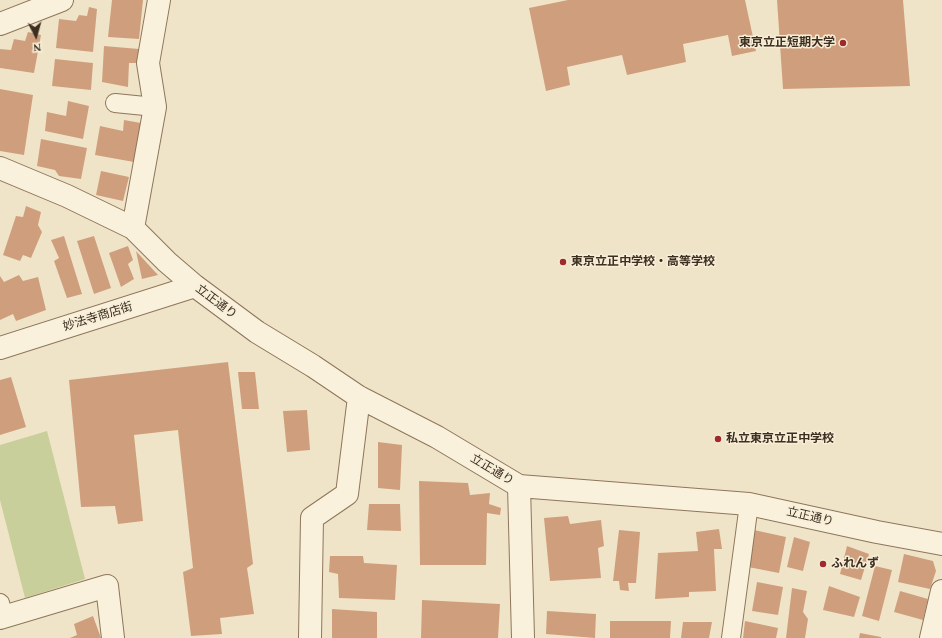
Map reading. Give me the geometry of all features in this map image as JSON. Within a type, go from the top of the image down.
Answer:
[{"type":"street","points":[[0,24],[62,0]]},
{"type":"street","points":[[133,228],[155,107],[148,63],[159,0]]},
{"type":"street","name":"立正通り","points":[[0,168],[67,196],[133,228],[167,262],[195,286],[256,332],[313,366],[359,397],[437,437],[519,486],[749,504],[877,532],[942,544]]},
{"type":"street","name":"妙法寺商店街","points":[[0,348],[195,286]]},
{"type":"street","points":[[310,638],[312,518],[347,494],[359,397]]},
{"type":"street","points":[[519,486],[524,625],[523,638]]},
{"type":"street","points":[[1,613],[107,586],[113,638]]},
{"type":"street","points":[[931,638],[942,591]]},
{"type":"lane","points":[[116,103],[155,107]]},
{"type":"lane","points":[[731,638],[749,504]]},
{"type":"green space","points":[[47,431],[85,579],[25,598],[0,500],[0,445]]},
{"type":"building","points":[[112,0],[143,0],[139,39],[108,37]]},
{"type":"building","points":[[568,0],[745,0],[756,51],[732,56],[728,35],[683,44],[686,62],[627,75],[622,55],[567,67],[570,85],[546,91],[529,8]]},
{"type":"building","name":"東京立正短期大学","points":[[777,0],[903,0],[910,86],[783,89]]},
{"type":"building","points":[[89,7],[97,9],[93,52],[56,48],[59,19],[76,21],[79,15],[87,16]]},
{"type":"building","points":[[28,32],[41,35],[34,73],[0,68],[0,49],[11,50],[14,39],[25,41]]},
{"type":"building","points":[[104,46],[139,49],[137,63],[129,63],[128,87],[102,82]]},
{"type":"building","points":[[55,59],[93,63],[91,90],[52,86]]},
{"type":"building","points":[[0,89],[33,95],[24,155],[0,151]]},
{"type":"building","points":[[68,101],[89,106],[83,139],[45,131],[47,112],[66,116]]},
{"type":"building","points":[[124,120],[141,123],[134,162],[95,155],[100,126],[123,131]]},
{"type":"building","points":[[41,139],[87,148],[81,179],[59,176],[55,170],[37,166]]},
{"type":"building","points":[[101,171],[129,177],[123,201],[96,195]]},
{"type":"building","points":[[26,206],[41,212],[38,225],[42,232],[31,258],[23,255],[20,261],[3,255],[16,216],[23,217]]},
{"type":"building","points":[[64,236],[82,294],[67,298],[54,261],[59,258],[51,240]]},
{"type":"building","points":[[94,236],[111,288],[94,294],[77,241]]},
{"type":"building","points":[[128,246],[133,260],[128,264],[134,279],[121,287],[109,253]]},
{"type":"building","points":[[136,251],[158,275],[142,279]]},
{"type":"building","points":[[19,275],[23,281],[38,277],[46,310],[16,321],[13,314],[0,320],[0,276],[4,282]]},
{"type":"building","points":[[228,362],[253,564],[247,568],[254,614],[220,618],[222,634],[191,636],[183,572],[193,568],[178,430],[134,435],[143,521],[118,524],[115,506],[81,507],[69,380]]},
{"type":"building","points":[[238,372],[255,372],[259,409],[242,409]]},
{"type":"building","points":[[11,377],[26,427],[0,435],[0,380]]},
{"type":"building","points":[[307,410],[310,450],[287,452],[283,411]]},
{"type":"building","points":[[378,442],[402,445],[400,490],[378,488]]},
{"type":"building","points":[[419,481],[468,483],[470,495],[490,493],[489,504],[501,508],[500,515],[487,513],[486,565],[420,565]]},
{"type":"building","points":[[369,504],[400,504],[401,531],[367,530]]},
{"type":"building","points":[[568,516],[570,524],[601,520],[604,546],[598,548],[601,578],[550,581],[544,518]]},
{"type":"building","points":[[719,529],[722,549],[714,549],[716,591],[689,592],[689,597],[655,599],[658,553],[698,551],[696,532]]},
{"type":"building","points":[[619,530],[640,532],[636,583],[628,583],[629,591],[620,590],[619,581],[613,581]]},
{"type":"building","points":[[754,530],[786,537],[779,573],[748,567]]},
{"type":"building","points":[[794,537],[810,542],[803,571],[787,567]]},
{"type":"building","points":[[847,546],[869,554],[861,580],[840,574]]},
{"type":"building","points":[[904,554],[933,561],[936,571],[930,589],[898,582]]},
{"type":"building","points":[[330,556],[363,556],[364,563],[397,565],[395,600],[339,598],[338,574],[329,572]]},
{"type":"building","points":[[875,566],[892,570],[879,621],[862,616]]},
{"type":"building","points":[[757,582],[783,587],[778,615],[752,611]]},
{"type":"building","points":[[829,586],[860,597],[854,617],[823,610]]},
{"type":"building","points":[[792,588],[807,591],[803,612],[808,619],[805,638],[786,638]]},
{"type":"building","points":[[900,591],[928,599],[923,620],[894,612]]},
{"type":"building","points":[[422,600],[500,604],[498,638],[421,638]]},
{"type":"building","points":[[332,609],[377,612],[377,638],[332,638]]},
{"type":"building","points":[[547,611],[596,614],[595,638],[546,634]]},
{"type":"building","points":[[93,616],[101,638],[70,638],[77,635],[74,624]]},
{"type":"building","points":[[610,621],[671,621],[670,638],[610,638]]},
{"type":"building","points":[[745,621],[778,628],[776,638],[743,638]]},
{"type":"building","points":[[683,622],[712,622],[709,638],[681,638]]},
{"type":"building","points":[[860,633],[881,637],[881,638],[859,638]]},
{"type":"place","name":"東京立正短期大学","points":[[843,43]]},
{"type":"place","name":"東京立正中学校・高等学校","points":[[563,262]]},
{"type":"place","name":"私立東京立正中学校","points":[[718,439]]},
{"type":"place","name":"ふれんず","points":[[823,564]]}]
